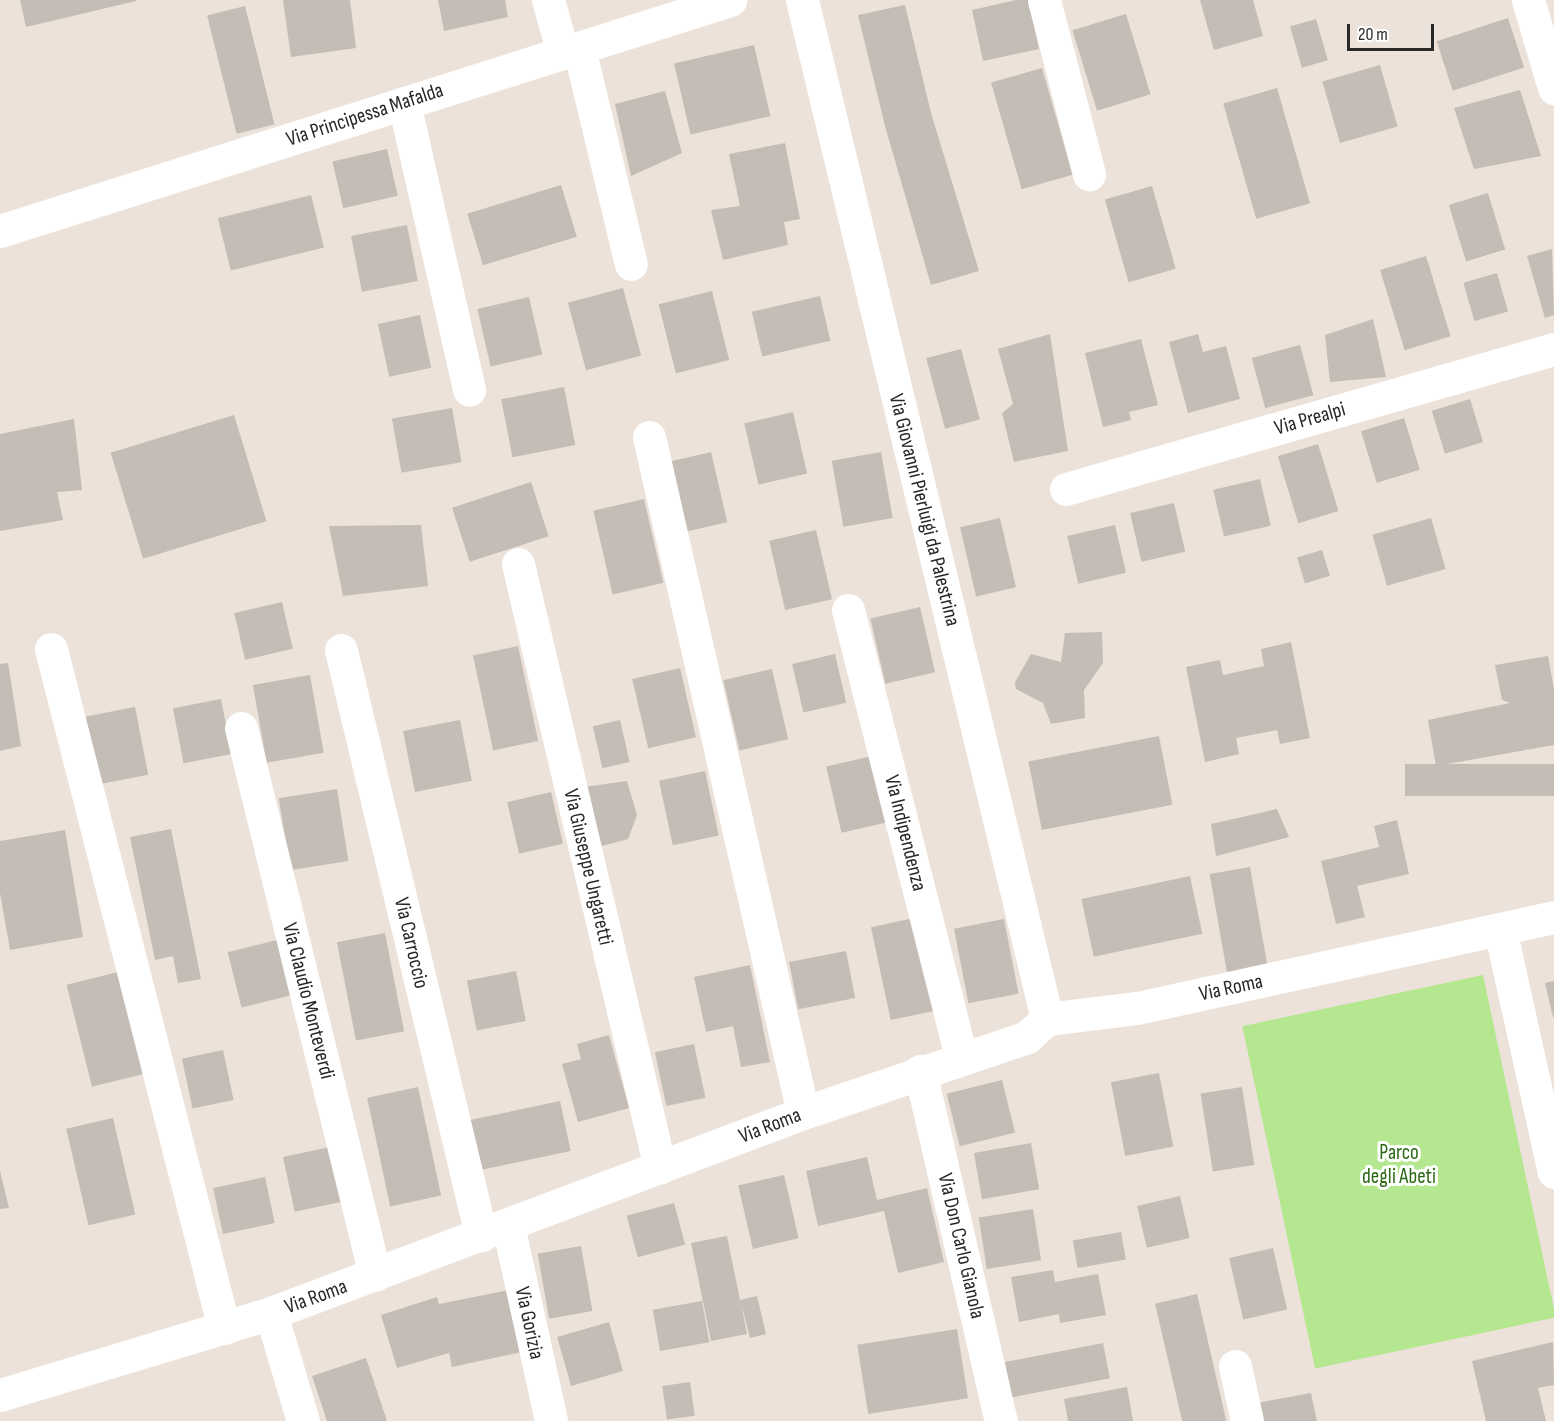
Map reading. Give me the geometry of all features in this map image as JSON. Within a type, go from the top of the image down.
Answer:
[{"type":"street","points":[[548,0],[571,50],[630,264]]},
{"type":"street","name":"Via Principessa Mafalda","points":[[0,231],[730,0]]},
{"type":"street","name":"Via Giovanni Pierluigi da Palestrina","points":[[801,0],[1047,1020]]},
{"type":"street","points":[[1044,0],[1089,174]]},
{"type":"street","points":[[1528,0],[1547,37],[1554,88]]},
{"type":"street","points":[[405,103],[469,390]]},
{"type":"street","name":"Via Prealpi","points":[[1066,489],[1554,349]]},
{"type":"street","points":[[649,437],[803,1113]]},
{"type":"street","name":"Via Giuseppe Ungaretti","points":[[518,564],[660,1168]]},
{"type":"street","name":"Via Indipendenza","points":[[848,610],[961,1057]]},
{"type":"street","points":[[51,649],[224,1328]]},
{"type":"street","name":"Via Carroccio","points":[[341,651],[494,1230]]},
{"type":"street","name":"Via Claudio Monteverdi","points":[[241,728],[375,1275]]},
{"type":"street","name":"Via Roma","points":[[0,1395],[271,1313],[803,1113],[961,1057],[1027,1037],[1047,1020],[1137,1008],[1554,917]]},
{"type":"street","points":[[1500,929],[1554,1172]]},
{"type":"street","name":"Via Don Carlo Gianola","points":[[920,1071],[1001,1421]]},
{"type":"street","name":"Via Gorizia","points":[[494,1230],[551,1421]]},
{"type":"street","points":[[271,1313],[303,1421]]},
{"type":"street","points":[[1235,1366],[1247,1421]]},
{"type":"green space","name":"Parco degli Abeti","points":[[1483,975],[1554,1318],[1315,1368],[1242,1026]]},
{"type":"building","points":[[20,0],[136,0],[136,1],[26,27]]},
{"type":"building","points":[[283,0],[350,0],[356,48],[291,57]]},
{"type":"building","points":[[438,0],[505,0],[508,17],[444,31]]},
{"type":"building","points":[[1016,0],[1029,0],[1039,49],[983,61],[972,10]]},
{"type":"building","points":[[1200,0],[1253,0],[1263,36],[1214,50]]},
{"type":"building","points":[[905,5],[931,113],[979,271],[931,285],[885,126],[858,15]]},
{"type":"building","points":[[245,6],[275,124],[237,134],[207,15]]},
{"type":"building","points":[[1126,14],[1151,94],[1097,111],[1072,30]]},
{"type":"building","points":[[1508,18],[1524,67],[1453,91],[1437,41]]},
{"type":"building","points":[[1316,19],[1328,60],[1302,68],[1290,26]]},
{"type":"building","points":[[754,45],[770,116],[691,135],[674,63]]},
{"type":"building","points":[[1380,65],[1398,127],[1340,143],[1322,82]]},
{"type":"building","points":[[1042,68],[1073,175],[1022,189],[991,83]]},
{"type":"building","points":[[1277,88],[1310,203],[1256,219],[1223,103]]},
{"type":"building","points":[[1520,90],[1541,156],[1474,169],[1454,108]]},
{"type":"building","points":[[665,91],[682,153],[631,176],[615,104]]},
{"type":"building","points":[[785,143],[800,219],[784,222],[788,245],[723,260],[711,210],[740,206],[729,154]]},
{"type":"building","points":[[387,149],[398,196],[343,208],[332,162]]},
{"type":"building","points":[[561,185],[577,237],[483,265],[467,214]]},
{"type":"building","points":[[1152,186],[1176,269],[1129,282],[1105,200]]},
{"type":"building","points":[[1488,193],[1505,249],[1466,261],[1449,205]]},
{"type":"building","points":[[311,195],[324,247],[231,271],[218,218]]},
{"type":"building","points":[[407,225],[418,281],[362,292],[351,236]]},
{"type":"building","points":[[1552,249],[1554,315],[1545,318],[1527,256]]},
{"type":"building","points":[[1426,256],[1451,336],[1405,350],[1380,270]]},
{"type":"building","points":[[1497,273],[1508,311],[1474,321],[1463,283]]},
{"type":"building","points":[[623,288],[641,356],[586,370],[568,303]]},
{"type":"building","points":[[712,291],[729,360],[676,373],[659,304]]},
{"type":"building","points":[[820,296],[830,341],[762,357],[752,312]]},
{"type":"building","points":[[529,297],[542,354],[491,366],[477,309]]},
{"type":"building","points":[[420,315],[431,368],[389,377],[378,324]]},
{"type":"building","points":[[1373,319],[1386,377],[1330,382],[1325,335]]},
{"type":"building","points":[[1050,334],[1068,451],[1014,462],[1002,413],[1013,404],[998,349]]},
{"type":"building","points":[[1198,334],[1203,352],[1226,346],[1240,399],[1188,413],[1169,342]]},
{"type":"building","points":[[1141,339],[1158,405],[1129,412],[1131,420],[1103,427],[1085,353]]},
{"type":"building","points":[[1300,345],[1313,395],[1265,408],[1252,358]]},
{"type":"building","points":[[961,349],[980,420],[945,429],[926,358]]},
{"type":"building","points":[[564,387],[575,445],[512,457],[501,399]]},
{"type":"building","points":[[1470,399],[1483,442],[1445,454],[1432,411]]},
{"type":"building","points":[[452,408],[462,462],[401,473],[392,419]]},
{"type":"building","points":[[793,412],[807,473],[758,485],[744,423]]},
{"type":"building","points":[[234,415],[266,521],[143,559],[111,453]]},
{"type":"building","points":[[1404,418],[1420,470],[1377,483],[1361,431]]},
{"type":"building","points":[[74,419],[82,490],[57,492],[63,520],[0,531],[0,434]]},
{"type":"building","points":[[1318,444],[1338,511],[1298,523],[1278,456]]},
{"type":"building","points":[[711,452],[727,522],[685,532],[669,462]]},
{"type":"building","points":[[881,452],[893,518],[843,527],[832,461]]},
{"type":"building","points":[[1260,479],[1271,526],[1224,537],[1213,490]]},
{"type":"building","points":[[531,482],[549,536],[470,562],[452,508]]},
{"type":"building","points":[[644,499],[663,583],[613,594],[593,511]]},
{"type":"building","points":[[1174,503],[1185,552],[1141,562],[1130,513]]},
{"type":"building","points":[[1000,518],[1016,587],[976,596],[960,527]]},
{"type":"building","points":[[1431,518],[1446,569],[1387,586],[1372,535]]},
{"type":"building","points":[[421,525],[428,586],[343,596],[329,526]]},
{"type":"building","points":[[1115,525],[1126,573],[1078,584],[1067,536]]},
{"type":"building","points":[[816,530],[832,599],[785,610],[769,541]]},
{"type":"building","points":[[1322,550],[1330,576],[1305,583],[1297,558]]},
{"type":"building","points":[[282,602],[293,649],[245,660],[234,613]]},
{"type":"building","points":[[920,607],[935,672],[885,684],[870,618]]},
{"type":"building","points":[[1102,632],[1103,663],[1084,690],[1085,718],[1051,724],[1043,703],[1016,689],[1015,682],[1031,654],[1061,662],[1065,633]]},
{"type":"building","points":[[1291,642],[1310,738],[1280,744],[1277,730],[1236,738],[1239,754],[1205,762],[1186,667],[1220,660],[1223,675],[1264,666],[1261,649]]},
{"type":"building","points":[[518,646],[538,741],[493,750],[473,656]]},
{"type":"building","points":[[835,654],[846,703],[803,713],[792,664]]},
{"type":"building","points":[[1548,656],[1554,689],[1554,745],[1436,766],[1428,720],[1510,703],[1502,700],[1495,665]]},
{"type":"building","points":[[8,663],[21,746],[0,751],[0,664]]},
{"type":"building","points":[[680,668],[696,737],[648,748],[632,679]]},
{"type":"building","points":[[772,669],[788,739],[739,750],[723,680]]},
{"type":"building","points":[[310,675],[324,753],[267,763],[253,685]]},
{"type":"building","points":[[221,699],[232,754],[184,763],[173,708]]},
{"type":"building","points":[[135,707],[148,775],[95,785],[82,717]]},
{"type":"building","points":[[460,720],[472,781],[415,792],[403,731]]},
{"type":"building","points":[[620,720],[630,762],[602,768],[593,726]]},
{"type":"building","points":[[1159,736],[1172,805],[1042,830],[1028,761]]},
{"type":"building","points":[[872,756],[887,822],[842,833],[826,767]]},
{"type":"building","points":[[1405,764],[1554,764],[1554,796],[1405,796]]},
{"type":"building","points":[[705,771],[719,836],[673,845],[659,781]]},
{"type":"building","points":[[627,781],[637,815],[628,839],[598,847],[584,787]]},
{"type":"building","points":[[337,789],[348,861],[290,870],[279,798]]},
{"type":"building","points":[[551,792],[563,844],[519,854],[507,802]]},
{"type":"building","points":[[1277,809],[1289,837],[1216,856],[1211,824]]},
{"type":"building","points":[[1397,820],[1409,874],[1357,886],[1365,917],[1336,924],[1321,861],[1379,847],[1374,826]]},
{"type":"building","points":[[171,829],[201,979],[178,983],[173,956],[155,960],[130,837]]},
{"type":"building","points":[[65,830],[83,937],[10,950],[0,893],[0,841]]},
{"type":"building","points":[[1250,867],[1267,965],[1227,973],[1210,874]]},
{"type":"building","points":[[1190,876],[1202,934],[1094,957],[1081,899]]},
{"type":"building","points":[[914,918],[934,1011],[891,1020],[871,927]]},
{"type":"building","points":[[1004,919],[1019,994],[968,1003],[954,929]]},
{"type":"building","points":[[385,933],[404,1031],[356,1041],[337,942]]},
{"type":"building","points":[[281,939],[295,994],[241,1008],[228,952]]},
{"type":"building","points":[[846,951],[855,998],[798,1009],[789,962]]},
{"type":"building","points":[[750,965],[770,1062],[741,1067],[733,1026],[706,1032],[694,977]]},
{"type":"building","points":[[516,971],[526,1021],[477,1031],[467,981]]},
{"type":"building","points":[[118,972],[143,1074],[92,1087],[67,985]]},
{"type":"building","points":[[1554,981],[1554,1017],[1553,1017],[1545,983]]},
{"type":"building","points":[[609,1035],[629,1108],[578,1122],[562,1064],[581,1059],[577,1044]]},
{"type":"building","points":[[694,1044],[705,1098],[666,1106],[655,1052]]},
{"type":"building","points":[[223,1050],[234,1100],[193,1109],[182,1059]]},
{"type":"building","points":[[1159,1073],[1173,1147],[1125,1156],[1111,1082]]},
{"type":"building","points":[[1002,1080],[1015,1132],[960,1146],[947,1094]]},
{"type":"building","points":[[418,1087],[441,1196],[390,1206],[367,1098]]},
{"type":"building","points":[[1242,1087],[1254,1165],[1213,1172],[1201,1094]]},
{"type":"building","points":[[560,1101],[571,1151],[480,1170],[469,1120]]},
{"type":"building","points":[[113,1118],[135,1214],[89,1225],[66,1129]]},
{"type":"building","points":[[1031,1143],[1039,1189],[982,1199],[974,1153]]},
{"type":"building","points":[[330,1147],[342,1202],[295,1212],[283,1157]]},
{"type":"building","points":[[867,1157],[877,1200],[927,1188],[944,1262],[898,1273],[884,1211],[818,1226],[806,1171]]},
{"type":"building","points":[[0,1171],[9,1208],[0,1209]]},
{"type":"building","points":[[784,1175],[799,1238],[753,1249],[738,1186]]},
{"type":"building","points":[[265,1177],[275,1223],[223,1234],[213,1188]]},
{"type":"building","points":[[1180,1196],[1190,1238],[1147,1248],[1137,1206]]},
{"type":"building","points":[[674,1203],[685,1245],[638,1257],[627,1216]]},
{"type":"building","points":[[1033,1209],[1041,1260],[987,1269],[979,1218]]},
{"type":"building","points":[[1121,1232],[1126,1260],[1078,1268],[1073,1241]]},
{"type":"building","points":[[727,1236],[740,1300],[757,1296],[766,1334],[750,1338],[741,1303],[747,1334],[711,1341],[691,1243]]},
{"type":"building","points":[[581,1246],[592,1311],[549,1319],[538,1254]]},
{"type":"building","points":[[1273,1248],[1287,1309],[1243,1320],[1229,1258]]},
{"type":"building","points":[[1053,1270],[1055,1282],[1098,1274],[1106,1315],[1060,1323],[1059,1314],[1019,1322],[1011,1277]]},
{"type":"building","points":[[509,1290],[522,1352],[452,1367],[449,1353],[397,1368],[381,1315],[437,1297],[439,1304]]},
{"type":"building","points":[[1197,1294],[1226,1421],[1182,1421],[1155,1304]]},
{"type":"building","points":[[702,1301],[709,1342],[660,1351],[653,1310]]},
{"type":"building","points":[[609,1322],[623,1371],[571,1386],[557,1337]]},
{"type":"building","points":[[957,1329],[968,1398],[868,1414],[857,1345]]},
{"type":"building","points":[[1553,1342],[1554,1385],[1538,1388],[1546,1421],[1486,1421],[1472,1361]]},
{"type":"building","points":[[1103,1343],[1110,1378],[1012,1397],[1005,1362]]},
{"type":"building","points":[[366,1358],[387,1421],[327,1421],[312,1376]]},
{"type":"building","points":[[690,1382],[695,1416],[667,1420],[662,1386]]},
{"type":"building","points":[[1127,1387],[1133,1421],[1068,1421],[1064,1399]]},
{"type":"building","points":[[1311,1393],[1317,1421],[1261,1421],[1257,1403]]}]
